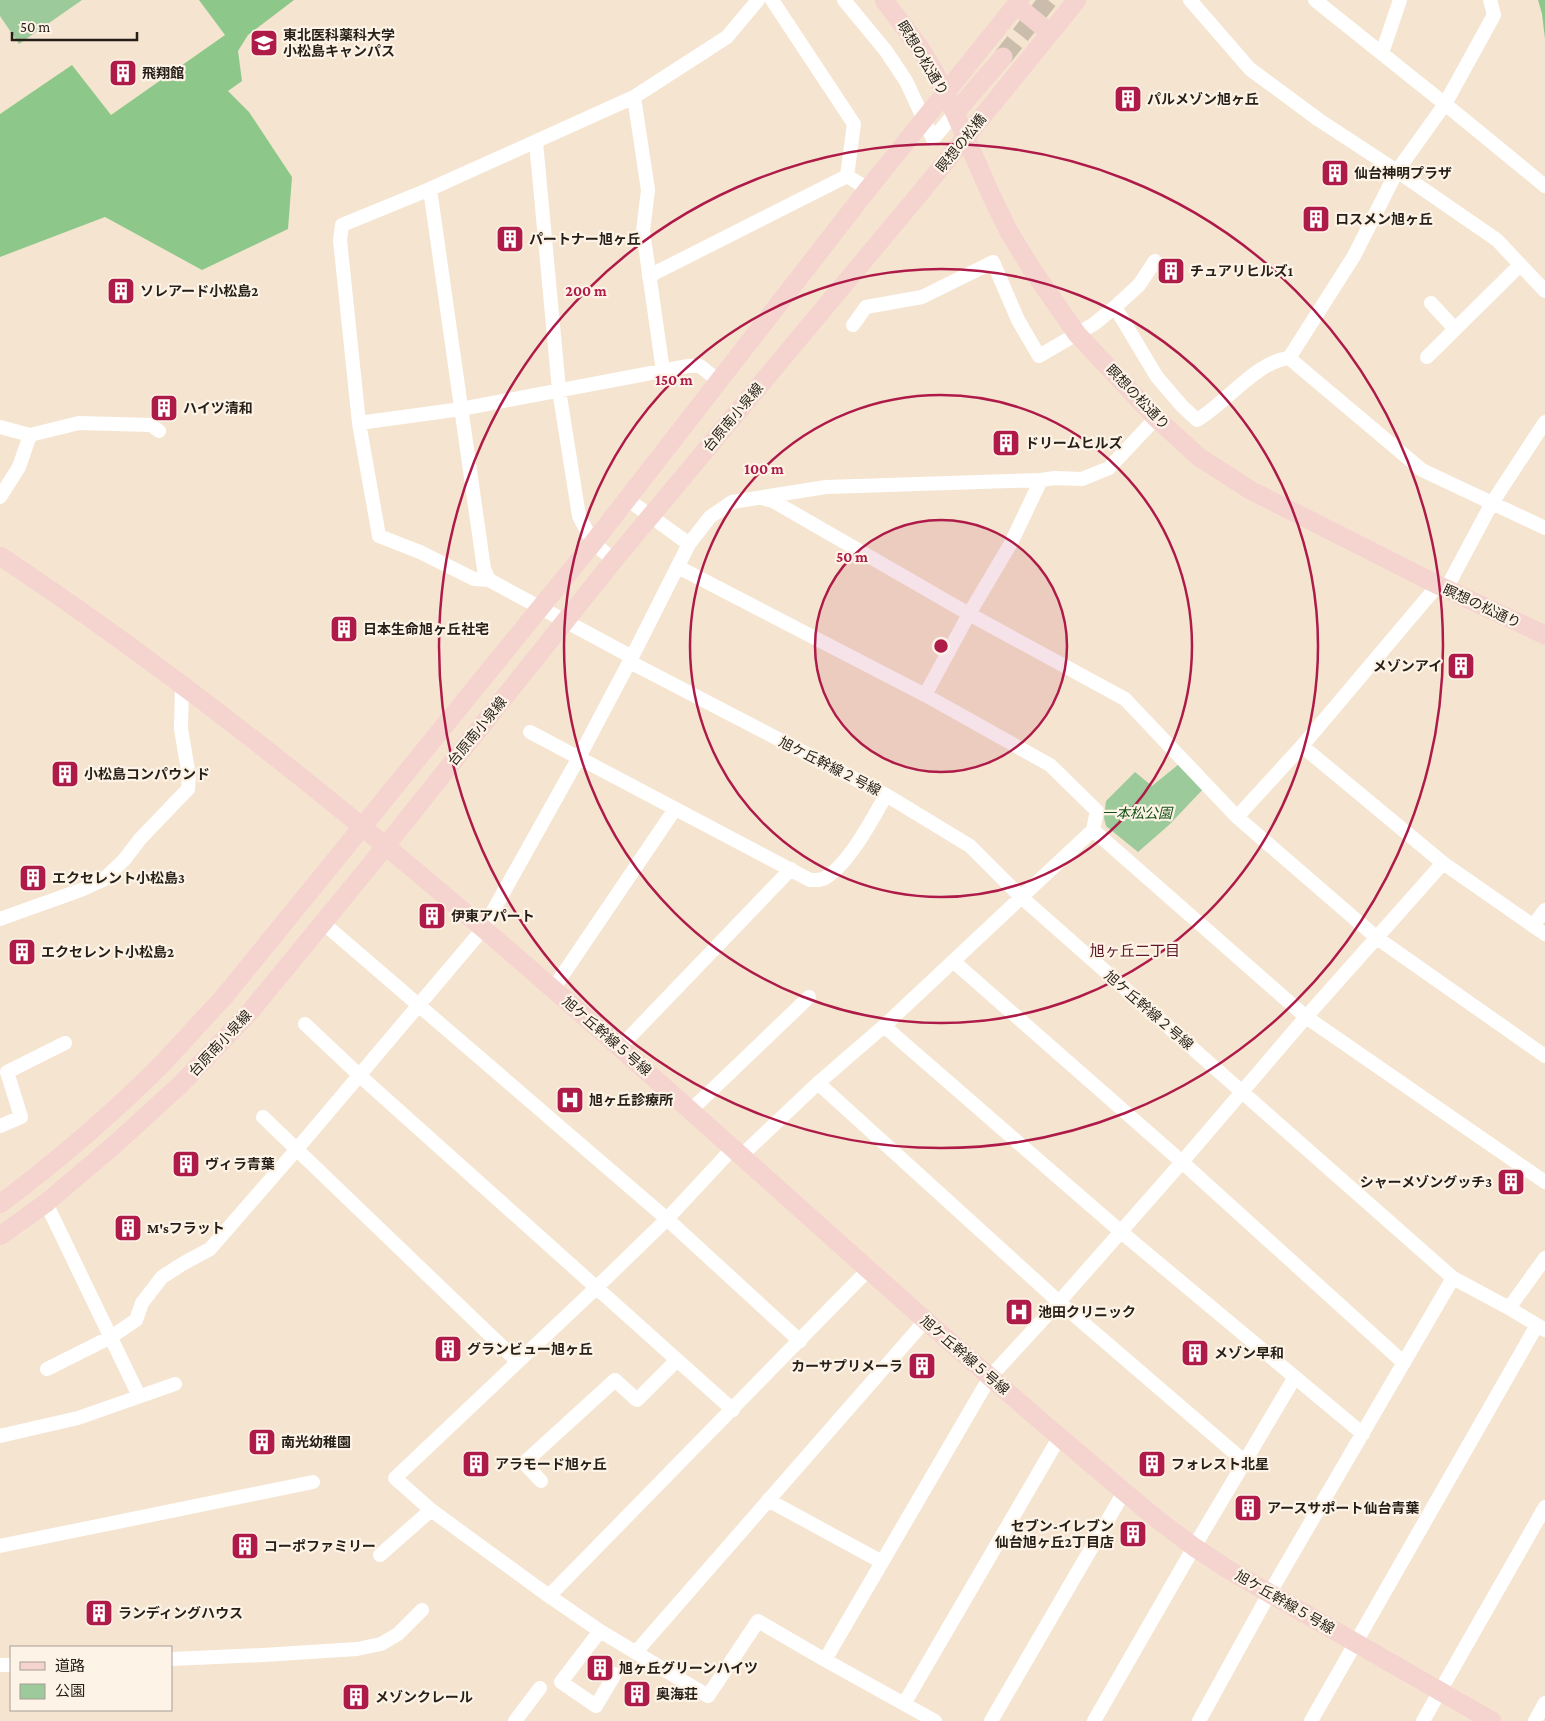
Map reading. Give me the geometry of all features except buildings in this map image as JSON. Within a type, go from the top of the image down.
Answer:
[{"type":"street","points":[[720,382],[700,366],[688,366],[461,409],[359,423],[340,240],[342,225],[430,189],[634,97],[727,37],[758,0]]},
{"type":"street","points":[[772,0],[854,124],[847,176]]},
{"type":"street","points":[[844,0],[886,51],[906,81],[933,139],[1003,57]]},
{"type":"street","name":"瞑想の松通り","points":[[884,0],[920,48],[934,71],[1010,232],[1051,298],[1078,334],[1156,418],[1199,456],[1250,490],[1442,587],[1545,635]]},
{"type":"street","points":[[1018,3],[1050,33],[1077,0]]},
{"type":"street","points":[[1191,0],[1250,69],[1319,120],[1497,240],[1545,291]]},
{"type":"street","points":[[1315,0],[1545,186]]},
{"type":"street","points":[[1382,53],[1400,0]]},
{"type":"street","points":[[1289,358],[1354,256],[1397,171],[1445,104],[1494,14],[1490,0]]},
{"type":"street","name":"台原南小泉線","points":[[0,1204],[111,1111],[161,1065],[223,998],[593,543],[720,382],[868,189],[1018,3]]},
{"type":"street","name":"瞑想の松橋","points":[[921,192],[1050,33]]},
{"type":"street","points":[[634,97],[648,190],[643,231],[663,371]]},
{"type":"street","points":[[536,142],[559,390],[579,516],[593,543],[614,560]]},
{"type":"street","points":[[649,276],[847,176]]},
{"type":"street","points":[[847,176],[868,189]]},
{"type":"street","points":[[430,189],[484,569],[488,580]]},
{"type":"street","name":"台原南小泉線","points":[[0,1236],[46,1203],[113,1146],[180,1085],[249,1013],[650,516],[921,192]]},
{"type":"street","points":[[853,325],[866,307],[922,297],[993,262],[1018,320],[1039,356],[1078,334],[1115,307],[1139,285],[1155,261]]},
{"type":"street","points":[[1427,357],[1520,265]]},
{"type":"street","points":[[1431,303],[1455,329]]},
{"type":"street","points":[[1115,307],[1158,377],[1182,406],[1197,420],[1212,412],[1249,378],[1280,359],[1289,358],[1422,470],[1545,528]]},
{"type":"street","points":[[47,1369],[111,1337],[136,1320],[142,1304],[162,1277],[210,1249],[483,929],[631,660],[689,544],[710,517],[732,502],[826,487],[1055,478],[1082,479],[1109,468],[1156,418]]},
{"type":"street","points":[[1237,817],[1442,587],[1492,503],[1545,422]]},
{"type":"street","points":[[0,427],[30,435],[79,423],[151,425],[159,431]]},
{"type":"street","name":"旭ケ丘幹線２号線","points":[[359,423],[380,536],[420,552],[474,579],[488,580],[598,638],[631,660],[886,795],[970,846],[1020,896],[1453,1278],[1509,1308],[1541,1328]]},
{"type":"street","points":[[0,497],[19,468],[30,435]]},
{"type":"street","points":[[925,696],[969,614],[1012,543],[1041,480]]},
{"type":"street","points":[[758,497],[773,501],[969,614],[1124,699],[1237,817],[1377,938],[1545,1056]]},
{"type":"street","points":[[627,499],[689,544]]},
{"type":"street","name":"旭ケ丘幹線５号線","points":[[0,556],[63,598],[182,684],[386,845],[620,1047],[925,1321],[1124,1492],[1194,1547],[1269,1594],[1492,1721]]},
{"type":"street","points":[[678,567],[925,696],[1050,765],[1097,810],[1093,830],[1020,896],[884,1026],[737,1152],[395,1478],[431,1510],[549,1596],[600,1630],[708,1696],[758,1621],[935,1721]]},
{"type":"street","points":[[0,919],[81,890],[103,880],[124,860],[140,839],[188,789],[189,776],[180,729],[182,684]]},
{"type":"street","points":[[530,732],[810,880],[817,881],[825,878],[845,858],[867,829],[886,795]]},
{"type":"street","points":[[1302,746],[1443,863],[1545,934]]},
{"type":"street","points":[[553,989],[675,809]]},
{"type":"street","points":[[1093,830],[1306,1017],[1545,1182]]},
{"type":"street","points":[[825,1660],[990,1377],[1182,1162],[1306,1017],[1443,863]]},
{"type":"street","points":[[620,1047],[791,869]]},
{"type":"street","points":[[1533,926],[1545,910]]},
{"type":"street","points":[[322,922],[666,1219],[800,1341]]},
{"type":"street","points":[[954,961],[1182,1162],[1404,1363]]},
{"type":"street","points":[[690,1111],[809,997]]},
{"type":"street","points":[[305,1024],[359,1075],[733,1410]]},
{"type":"street","points":[[884,1026],[1120,1230],[1363,1434]]},
{"type":"street","points":[[0,1126],[21,1117],[7,1072],[65,1043]]},
{"type":"street","points":[[161,1065],[180,1085]]},
{"type":"street","points":[[818,1084],[1058,1302],[1245,1462]]},
{"type":"street","points":[[263,1117],[517,1362]]},
{"type":"street","points":[[46,1203],[139,1396]]},
{"type":"street","points":[[1509,1308],[1545,1258]]},
{"type":"street","points":[[549,1596],[869,1269]]},
{"type":"street","points":[[1199,1721],[1269,1594],[1453,1278]]},
{"type":"street","points":[[636,1652],[925,1321]]},
{"type":"street","points":[[1311,1721],[1354,1643],[1541,1328]]},
{"type":"street","points":[[541,1482],[524,1463],[615,1380],[637,1400],[677,1360]]},
{"type":"street","points":[[1094,1721],[1295,1377]]},
{"type":"street","points":[[0,1436],[78,1418],[175,1384]]},
{"type":"street","points":[[904,1704],[1060,1436]]},
{"type":"street","points":[[0,1546],[313,1482]]},
{"type":"street","points":[[991,1721],[1124,1492]]},
{"type":"street","points":[[768,1500],[882,1562]]},
{"type":"street","points":[[1423,1721],[1545,1507]]},
{"type":"street","points":[[380,1555],[431,1510]]},
{"type":"street","points":[[172,1658],[357,1649],[381,1644],[398,1634],[422,1610]]},
{"type":"street","points":[[600,1630],[560,1682],[596,1706],[615,1674]]},
{"type":"street","points":[[515,1721],[540,1688]]},
{"type":"street","points":[[1535,1721],[1545,1703]]},
{"type":"green space","points":[[0,0],[82,0],[19,44],[0,16]]},
{"type":"green space","points":[[199,0],[294,0],[248,35],[238,51],[242,81],[228,91],[249,112],[292,177],[288,229],[202,270],[105,217],[0,257],[0,114],[72,65],[111,115],[225,35]]},
{"type":"green space","points":[[1538,0],[1545,0],[1545,39],[1542,14]]},
{"type":"green space","name":"一本松公園","points":[[1184,760],[1207,785],[1169,825],[1138,852],[1106,826],[1104,818],[1106,801],[1135,772],[1152,786]]},
{"type":"tunnel","points":[[1003,57],[1048,0]]},
{"type":"place","name":"東北医科薬科大学 小松島キャンパス","points":[[264,43]]},
{"type":"place","name":"飛翔館","points":[[123,73]]},
{"type":"place","name":"パルメゾン旭ヶ丘","points":[[1128,99]]},
{"type":"place","name":"仙台神明プラザ","points":[[1335,173]]},
{"type":"place","name":"ロスメン旭ヶ丘","points":[[1316,219]]},
{"type":"place","name":"パートナー旭ヶ丘","points":[[510,239]]},
{"type":"place","name":"チュアリヒルズ1","points":[[1171,271]]},
{"type":"place","name":"ソレアード小松島2","points":[[121,291]]},
{"type":"place","name":"ハイツ清和","points":[[164,408]]},
{"type":"place","name":"ドリームヒルズ","points":[[1006,443]]},
{"type":"place","name":"日本生命旭ヶ丘社宅","points":[[344,629]]},
{"type":"place","name":"メゾンアイ","points":[[1461,666]]},
{"type":"place","name":"小松島コンパウンド","points":[[65,774]]},
{"type":"place","name":"エクセレント小松島3","points":[[33,878]]},
{"type":"place","name":"伊東アパート","points":[[432,916]]},
{"type":"place","name":"エクセレント小松島2","points":[[22,952]]},
{"type":"place","name":"旭ヶ丘診療所","points":[[570,1100]]},
{"type":"place","name":"ヴィラ青葉","points":[[186,1164]]},
{"type":"place","name":"シャーメゾングッチ3","points":[[1511,1182]]},
{"type":"place","name":"M'sフラット","points":[[128,1228]]},
{"type":"place","name":"池田クリニック","points":[[1019,1312]]},
{"type":"place","name":"グランビュー旭ヶ丘","points":[[448,1349]]},
{"type":"place","name":"メゾン早和","points":[[1195,1353]]},
{"type":"place","name":"カーサプリメーラ","points":[[922,1366]]},
{"type":"place","name":"南光幼稚園","points":[[262,1442]]},
{"type":"place","name":"アラモード旭ヶ丘","points":[[476,1464]]},
{"type":"place","name":"フォレスト北星","points":[[1152,1464]]},
{"type":"place","name":"アースサポート仙台青葉","points":[[1248,1508]]},
{"type":"place","name":"セブン-イレブン 仙台旭ヶ丘2丁目店","points":[[1133,1534]]},
{"type":"place","name":"コーポファミリー","points":[[245,1546]]},
{"type":"place","name":"ランディングハウス","points":[[99,1613]]},
{"type":"place","name":"旭ヶ丘グリーンハイツ","points":[[600,1668]]},
{"type":"place","name":"奥海荘","points":[[637,1694]]},
{"type":"place","name":"メゾンクレール","points":[[356,1697]]},
{"type":"district","name":"旭ヶ丘二丁目","points":[[1135,951]]}]
